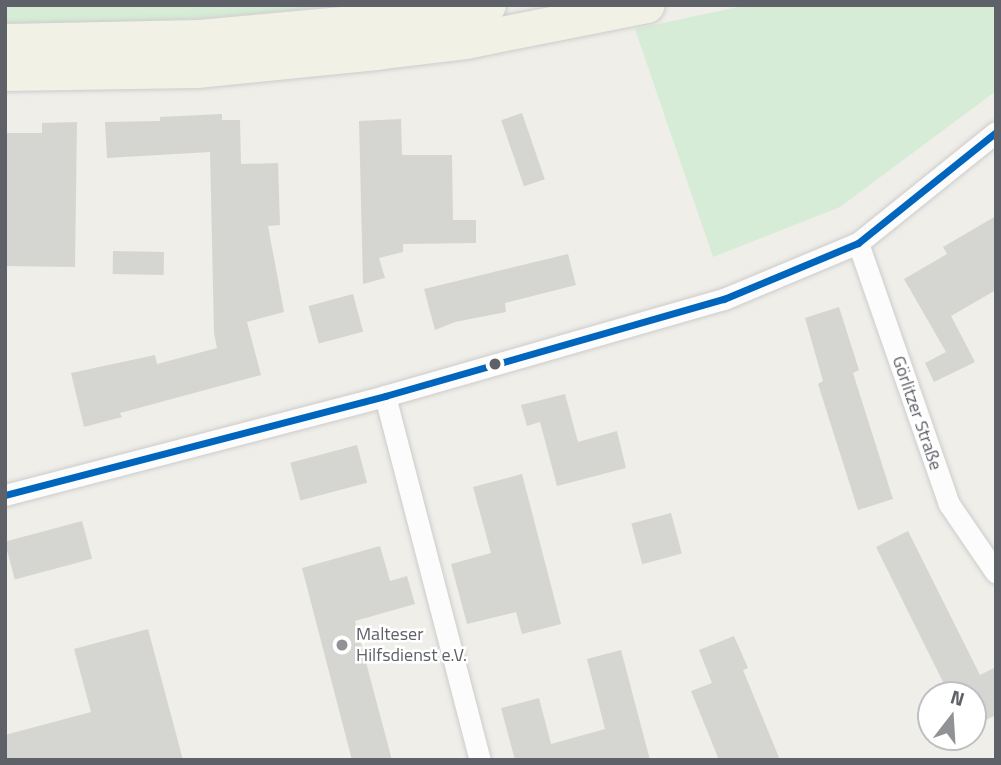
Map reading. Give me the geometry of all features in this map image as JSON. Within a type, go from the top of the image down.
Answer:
[{"type":"highway","points":[[5,41],[200,37],[371,21],[488,5]]},
{"type":"highway","points":[[5,73],[196,70],[376,52],[465,41],[646,5]]},
{"type":"street","points":[[5,495],[385,396],[713,303],[858,243],[996,132]]},
{"type":"street","name":"Görlitzer Straße","points":[[858,243],[948,504],[996,573]]},
{"type":"street","points":[[385,396],[481,760]]},
{"type":"green space","points":[[5,5],[349,5],[205,18],[5,25]]},
{"type":"green space","points":[[747,5],[996,5],[996,91],[840,207],[713,257],[635,29]]},
{"type":"building","points":[[522,113],[545,179],[524,186],[501,120]]},
{"type":"building","points":[[222,114],[222,120],[240,120],[241,164],[278,163],[280,225],[268,226],[284,312],[247,322],[261,375],[120,413],[122,417],[84,427],[71,373],[155,355],[157,364],[217,348],[214,333],[210,152],[107,158],[105,122],[160,121],[160,117]]},
{"type":"building","points":[[401,119],[402,155],[452,155],[453,220],[476,220],[476,243],[403,244],[403,252],[379,258],[385,278],[363,284],[359,121]]},
{"type":"building","points":[[77,122],[75,267],[5,266],[5,133],[42,133],[42,123]]},
{"type":"building","points":[[996,216],[996,290],[951,316],[975,362],[934,382],[925,363],[946,352],[904,279],[947,254],[943,247]]},
{"type":"building","points":[[113,251],[164,252],[164,275],[113,274]]},
{"type":"building","points":[[568,254],[576,285],[505,303],[506,312],[455,322],[435,330],[424,289]]},
{"type":"building","points":[[353,294],[363,332],[319,344],[309,306]]},
{"type":"building","points":[[839,307],[859,370],[853,373],[893,499],[858,510],[818,384],[823,381],[805,318]]},
{"type":"building","points":[[565,394],[578,442],[617,431],[626,468],[557,486],[540,422],[527,426],[521,405]]},
{"type":"building","points":[[357,445],[367,483],[300,501],[290,463]]},
{"type":"building","points":[[522,474],[561,624],[522,634],[516,612],[467,624],[451,564],[491,553],[473,487]]},
{"type":"building","points":[[671,513],[682,554],[642,564],[631,524]]},
{"type":"building","points":[[82,521],[92,559],[15,579],[5,542]]},
{"type":"building","points":[[908,531],[980,675],[996,667],[996,715],[987,719],[987,681],[943,681],[876,547]]},
{"type":"building","points":[[380,546],[390,581],[407,576],[415,604],[355,621],[392,760],[352,760],[302,568]]},
{"type":"building","points":[[148,629],[183,760],[5,760],[5,735],[91,712],[74,649]]},
{"type":"building","points":[[734,636],[748,668],[743,670],[780,760],[719,760],[691,691],[712,683],[699,650]]},
{"type":"building","points":[[621,650],[650,760],[515,760],[501,708],[539,698],[551,744],[605,729],[587,659]]},
{"type":"transit line","points":[[5,495],[385,396],[724,299],[858,243],[996,132]]},
{"type":"place","name":"Malteser Hilfsdienst e.V.","points":[[342,645]]}]
